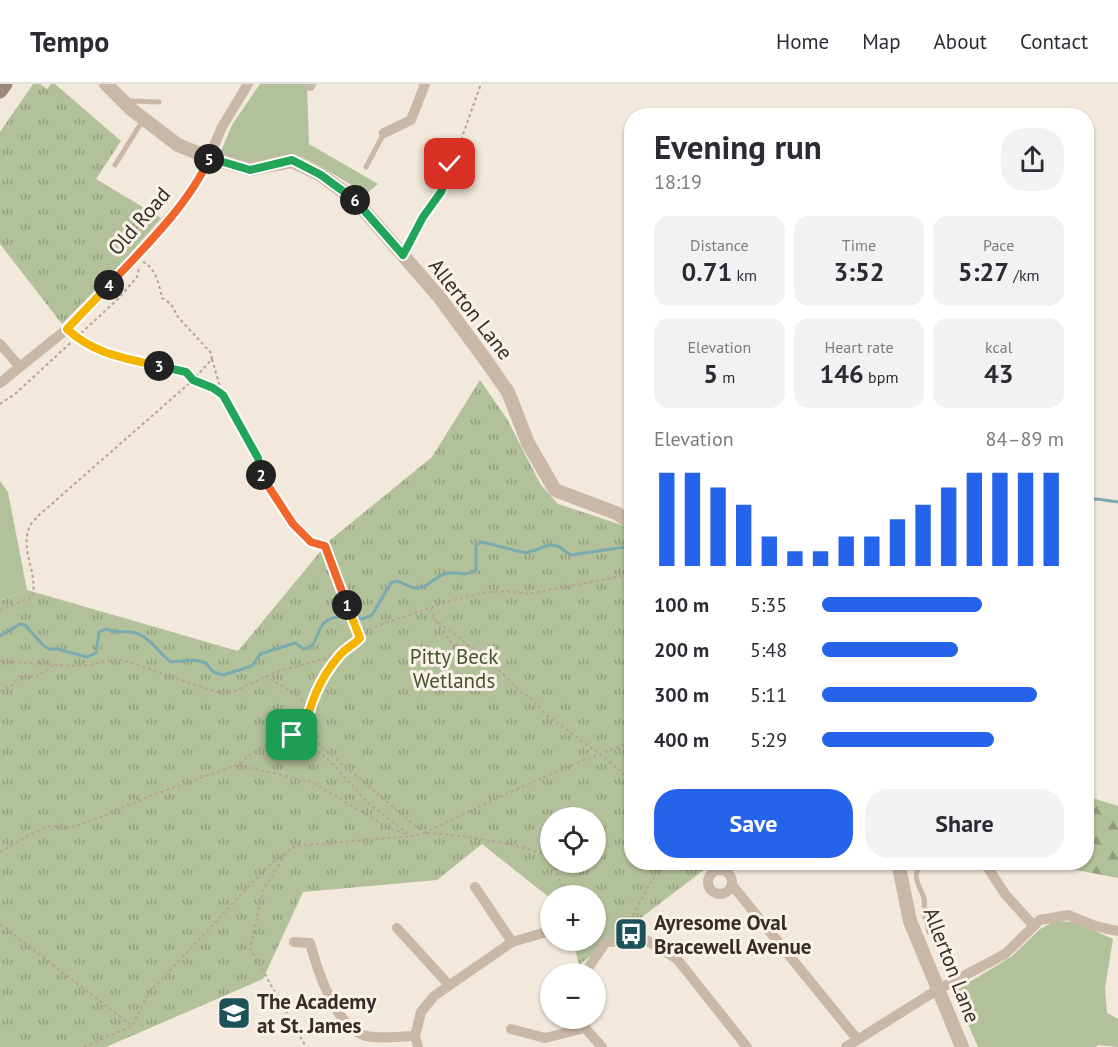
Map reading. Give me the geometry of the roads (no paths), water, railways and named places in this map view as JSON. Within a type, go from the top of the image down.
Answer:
[{"type":"street","name":"Allerton Lane","points":[[106,84],[144,119],[178,145],[250,170],[292,160],[321,175],[355,200],[440,298],[508,392],[528,442],[555,490],[616,513],[624,518]]},
{"type":"street","name":"Old Road","points":[[0,383],[67,329],[133,259],[184,200],[202,174],[222,127],[248,84]]},
{"type":"street","points":[[384,134],[411,120],[425,84]]},
{"type":"street","points":[[0,344],[20,367]]},
{"type":"street","points":[[732,885],[723,894],[714,893],[708,886],[708,882],[714,872],[722,870],[731,876],[732,885],[857,1039]]},
{"type":"street","name":"Allerton Lane","points":[[900,870],[910,921],[962,1047]]},
{"type":"street","points":[[989,870],[1005,894],[1033,925]]},
{"type":"street","points":[[475,887],[512,942]]},
{"type":"street","points":[[846,1047],[937,990],[1005,954],[1040,920],[1068,915],[1095,926],[1118,931]]},
{"type":"street","points":[[398,928],[449,985]]},
{"type":"street","points":[[294,942],[310,943],[316,966],[330,998],[349,1026],[363,1035],[417,1041],[421,1012],[434,996],[512,942],[540,934]]},
{"type":"street","points":[[592,963],[606,942],[646,940],[677,959],[747,1047]]},
{"type":"street","points":[[511,1029],[545,1038],[568,1029]]},
{"type":"street","points":[[588,1029],[602,1047]]},
{"type":"lane","points":[[124,102],[159,102]]},
{"type":"lane","points":[[115,165],[144,119]]},
{"type":"lane","points":[[366,167],[384,134]]},
{"type":"lane","points":[[918,870],[916,878],[919,891],[924,899],[929,932]]},
{"type":"waterway","points":[[1094,499],[1118,502]]},
{"type":"waterway","points":[[0,636],[20,624],[25,625],[49,649],[87,657],[96,653],[99,632],[106,629],[132,632],[146,638],[171,662],[195,660],[206,663],[213,672],[223,675],[252,666],[260,654],[295,643],[304,649],[308,648],[314,643],[321,627],[334,617],[351,616],[362,619],[372,615],[391,583],[396,581],[419,588],[444,574],[464,574],[476,570],[476,545],[482,542],[526,553],[550,545],[558,546],[571,555],[624,547]]},
{"type":"place","name":"Ayresome Oval Bracewell Avenue","points":[[631,934]]},
{"type":"place","name":"The Academy at St. James","points":[[234,1013]]},
{"type":"park label","name":"Pitty Beck Wetlands","points":[[454,668]]}]
